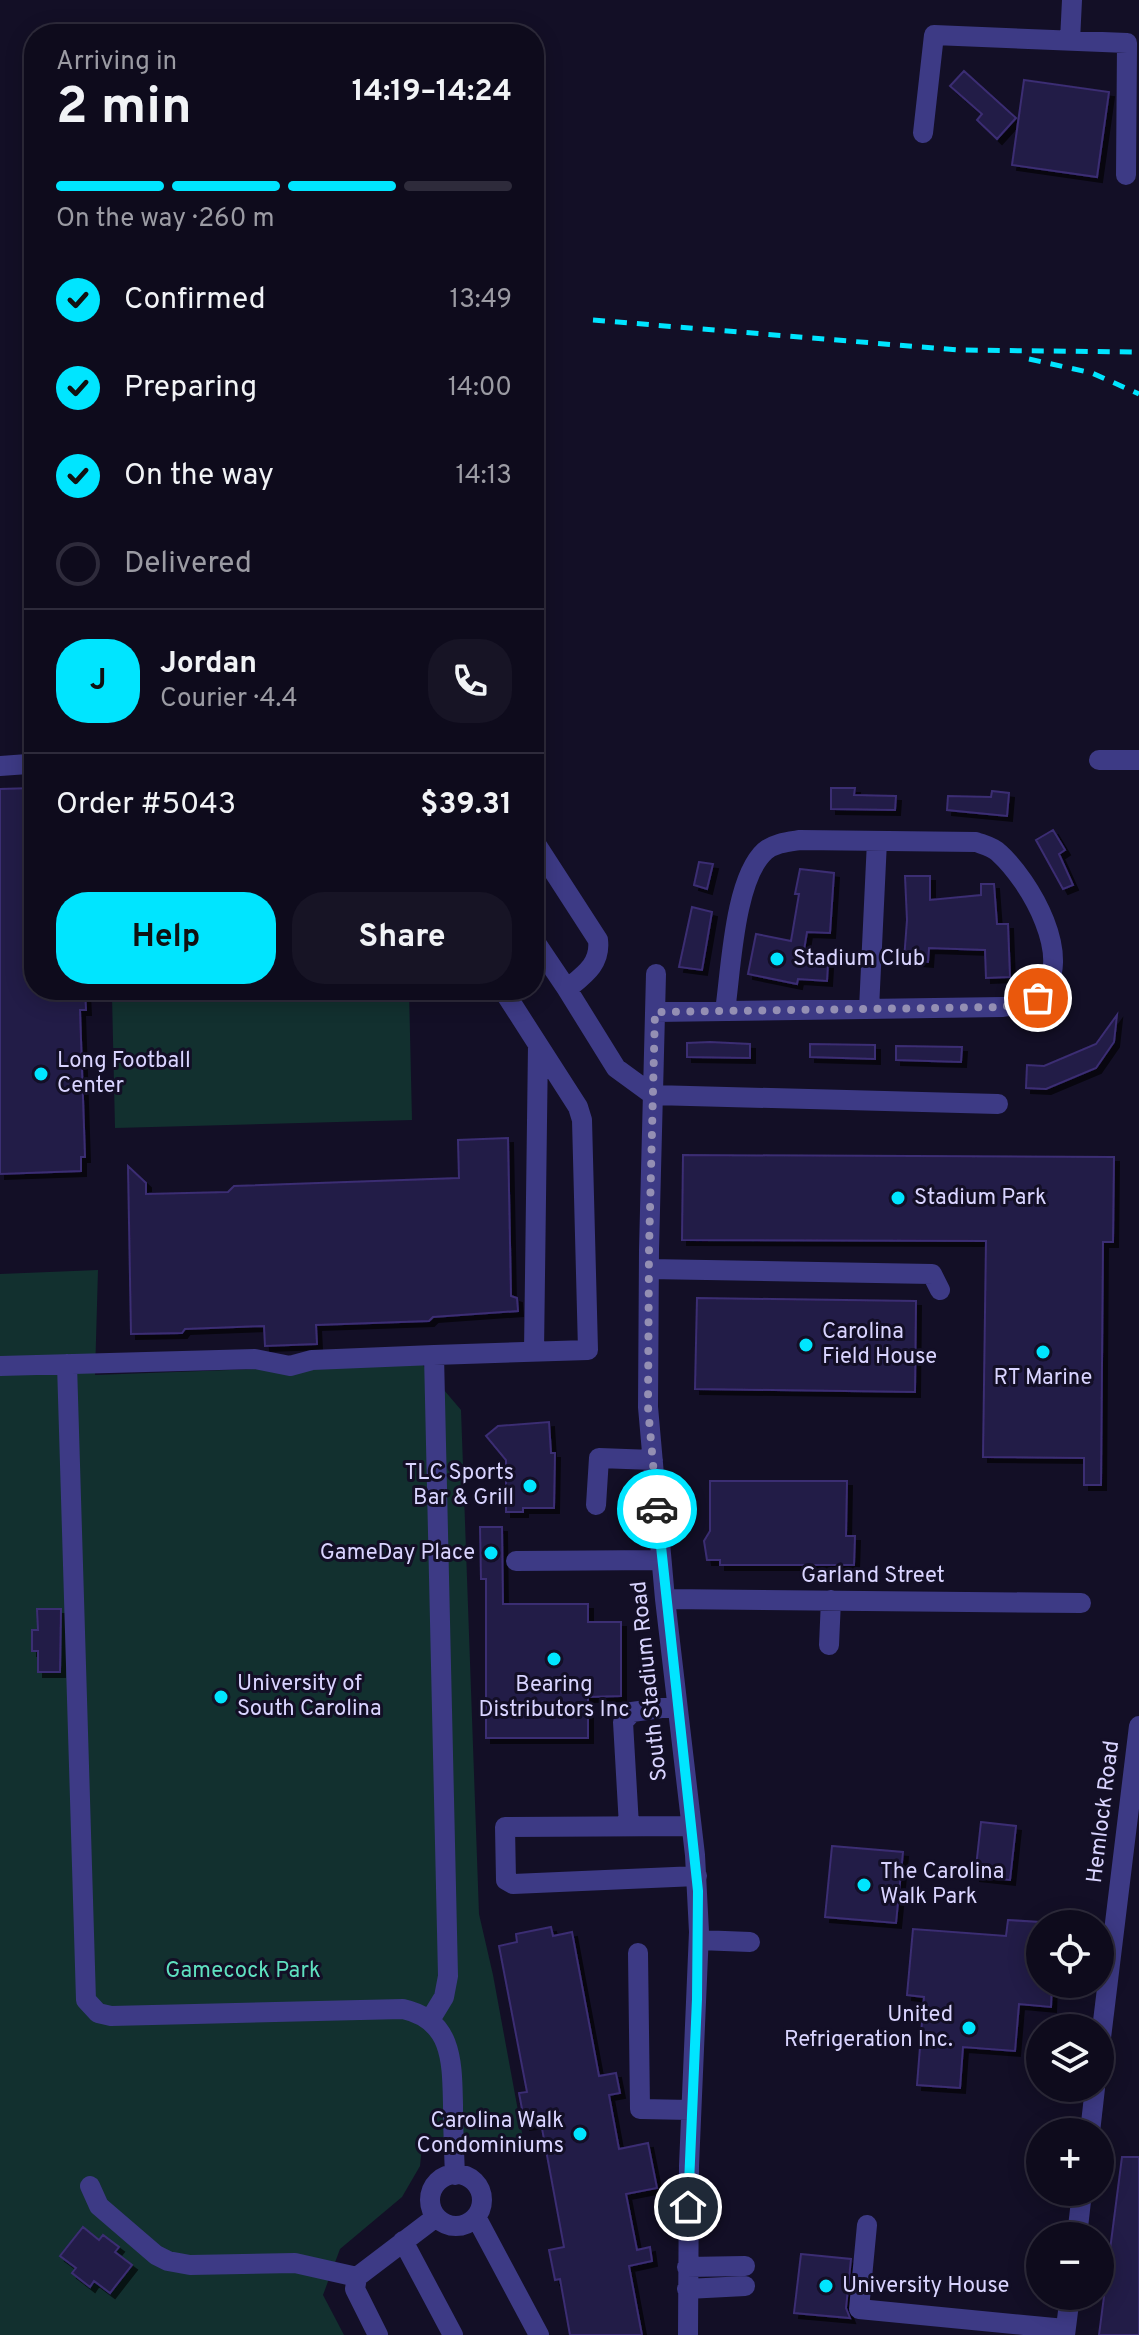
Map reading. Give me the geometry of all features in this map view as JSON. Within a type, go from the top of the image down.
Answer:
[{"type":"street","points":[[1070,41],[1072,0]]},
{"type":"street","points":[[923,133],[934,35],[1127,43],[1126,175]]},
{"type":"street","points":[[1099,760],[1139,760]]},
{"type":"street","points":[[0,766],[24,764]]},
{"type":"street","points":[[655,1012],[869,1009],[1003,1007],[1024,1003],[1038,998],[1046,986],[1053,965],[1049,933],[1037,902],[1020,876],[996,850],[976,842],[800,840],[779,843],[766,851],[754,865],[739,908],[725,1011]]},
{"type":"street","points":[[869,1009],[877,841]]},
{"type":"street","points":[[544,856],[598,940],[600,951],[593,968],[567,989]]},
{"type":"street","points":[[544,955],[616,1068],[653,1095],[998,1104]]},
{"type":"street","name":"South Stadium Road","points":[[656,974],[648,1407],[676,1706],[697,1876],[699,1940],[691,2110],[688,2335]]},
{"type":"street","points":[[0,1366],[255,1359],[290,1366],[312,1360],[588,1350],[582,1120],[578,1107],[509,1000]]},
{"type":"street","points":[[534,1352],[538,1045]]},
{"type":"street","points":[[649,1269],[932,1274],[940,1290]]},
{"type":"street","points":[[430,2020],[444,1997],[448,1976],[434,1355]]},
{"type":"street","points":[[67,1364],[86,2000],[98,2013],[111,2016],[403,2009],[430,2020],[445,2041],[452,2063],[455,2175]]},
{"type":"street","points":[[596,1505],[599,1458],[653,1460]]},
{"type":"street","points":[[516,1561],[661,1560]]},
{"type":"street","name":"Garland Street","points":[[665,1599],[1081,1603]]},
{"type":"street","points":[[829,1645],[831,1600]]},
{"type":"street","points":[[629,1826],[623,1722],[632,1712],[676,1706]]},
{"type":"street","name":"Hemlock Road","points":[[1104,2014],[1139,1726]]},
{"type":"street","points":[[691,1826],[505,1827],[506,1880],[513,1884],[697,1876]]},
{"type":"street","points":[[699,1940],[750,1942]]},
{"type":"street","points":[[638,1953],[640,2109],[691,2110]]},
{"type":"street","points":[[455,2175],[471,2179],[480,2191],[481,2207],[476,2217],[465,2225],[457,2226],[436,2217],[430,2201],[431,2193],[440,2180],[455,2175]]},
{"type":"street","points":[[90,2186],[99,2206],[156,2255],[168,2261],[190,2265],[295,2263],[357,2277]]},
{"type":"street","points":[[378,2335],[355,2289],[357,2277],[436,2217]]},
{"type":"street","points":[[476,2217],[539,2335]]},
{"type":"street","points":[[867,2225],[859,2309],[1065,2332],[1068,2310]]},
{"type":"street","points":[[403,2241],[453,2335]]},
{"type":"street","points":[[687,2267],[745,2276],[687,2289]]},
{"type":"green space","points":[[112,1000],[409,1000],[412,1120],[115,1128]]},
{"type":"green space","name":"Gamecock Park","points":[[98,1270],[95,1375],[421,1363],[461,1410],[479,1914],[523,2138],[423,2137],[420,2166],[402,2197],[340,2249],[323,2295],[344,2335],[0,2335],[0,1274]]},
{"type":"building","points":[[964,71],[1016,118],[997,139],[977,120],[982,114],[950,86]]},
{"type":"building","points":[[1024,80],[1109,92],[1097,177],[1012,165]]},
{"type":"building","points":[[24,788],[24,1000],[86,1000],[86,1010],[80,1010],[85,1157],[81,1157],[81,1171],[0,1174],[0,789]]},
{"type":"building","points":[[831,788],[855,788],[854,795],[896,796],[895,810],[831,809]]},
{"type":"building","points":[[992,791],[1009,793],[1007,816],[947,810],[948,796],[991,797]]},
{"type":"building","points":[[1053,830],[1065,850],[1059,854],[1073,885],[1063,889],[1036,840]]},
{"type":"building","points":[[699,862],[713,864],[707,889],[694,885]]},
{"type":"building","points":[[800,869],[834,873],[830,933],[807,932],[802,962],[828,964],[827,981],[798,979],[797,984],[748,974],[756,934],[791,941]]},
{"type":"building","points":[[905,876],[930,876],[930,900],[981,895],[981,884],[994,884],[997,924],[1008,924],[1010,977],[986,978],[985,950],[929,948],[928,962],[904,960],[907,920]]},
{"type":"building","points":[[692,907],[712,912],[702,970],[679,967]]},
{"type":"building","points":[[1117,1015],[1114,1042],[1096,1068],[1046,1089],[1026,1088],[1027,1065],[1044,1066],[1096,1044]]},
{"type":"building","points":[[687,1043],[750,1044],[750,1058],[687,1057]]},
{"type":"building","points":[[810,1044],[875,1045],[875,1059],[810,1057]]},
{"type":"building","points":[[896,1046],[962,1047],[961,1062],[896,1060]]},
{"type":"building","name":"Long Football Center","points":[[508,1138],[511,1296],[517,1298],[518,1311],[433,1317],[429,1321],[316,1325],[317,1344],[265,1346],[264,1326],[131,1334],[128,1166],[146,1183],[146,1194],[228,1192],[234,1186],[459,1178],[458,1140]]},
{"type":"building","points":[[683,1155],[1114,1157],[1113,1242],[1103,1242],[1101,1485],[1084,1485],[1084,1458],[983,1457],[986,1241],[682,1240]]},
{"type":"building","name":"Carolina Field House","points":[[697,1298],[916,1301],[915,1392],[695,1389]]},
{"type":"building","points":[[549,1422],[551,1453],[555,1453],[554,1508],[523,1508],[523,1512],[506,1512],[506,1460],[486,1436],[498,1426]]},
{"type":"building","points":[[710,1481],[847,1481],[846,1536],[855,1536],[854,1565],[720,1565],[720,1560],[707,1560],[704,1541],[710,1531]]},
{"type":"building","name":"Bearing Distributors Inc","points":[[480,1527],[502,1527],[503,1604],[588,1604],[588,1622],[621,1622],[621,1696],[588,1697],[588,1738],[486,1738],[486,1579],[481,1579]]},
{"type":"building","points":[[37,1609],[61,1609],[60,1672],[38,1672],[38,1651],[32,1651],[32,1630],[38,1630]]},
{"type":"building","points":[[981,1822],[1016,1826],[1010,1880],[975,1876]]},
{"type":"building","name":"The Carolina Walk Park","points":[[832,1846],[903,1852],[896,1923],[825,1917]]},
{"type":"building","points":[[1008,1920],[1026,1921],[1026,1998],[1051,1998],[1051,2007],[1019,2004],[1015,2051],[963,2047],[960,2088],[917,2085],[924,1997],[907,1995],[913,1929],[1006,1936]]},
{"type":"building","name":"Carolina Walk Condominiums","points":[[551,1927],[553,1936],[572,1932],[599,2076],[616,2073],[620,2093],[609,2095],[619,2149],[648,2143],[657,2188],[626,2194],[637,2250],[650,2247],[652,2261],[629,2266],[642,2335],[570,2335],[560,2279],[555,2280],[549,2250],[564,2247],[541,2123],[525,2125],[519,2093],[527,2092],[499,1946],[517,1942],[516,1934]]},
{"type":"building","points":[[1122,2157],[1139,2157],[1139,2335],[1099,2335],[1102,2310],[1114,2310],[1114,2222]]},
{"type":"building","points":[[83,2227],[99,2240],[103,2235],[119,2247],[115,2252],[132,2265],[110,2293],[94,2281],[90,2287],[72,2273],[76,2268],[60,2256]]},
{"type":"building","name":"University House","points":[[801,2254],[851,2259],[846,2308],[850,2318],[794,2313]]},
{"type":"railway","points":[[593,320],[958,350],[1139,352]]},
{"type":"railway","points":[[1029,359],[1092,373],[1139,394]]},
{"type":"way so far","points":[[657,1509],[648,1407],[655,1012],[1003,1007],[1038,998]]},
{"type":"place","name":"Stadium Club","points":[[777,959]]},
{"type":"place","name":"Long Football Center","points":[[41,1074]]},
{"type":"place","name":"Stadium Park","points":[[898,1198]]},
{"type":"place","name":"Carolina Field House","points":[[806,1345]]},
{"type":"place","name":"RT Marine","points":[[1043,1352]]},
{"type":"place","name":"TLC Sports Bar & Grill","points":[[530,1486]]},
{"type":"place","name":"GameDay Place","points":[[491,1553]]},
{"type":"place","name":"Bearing Distributors Inc","points":[[554,1659]]},
{"type":"place","name":"University of South Carolina","points":[[221,1697]]},
{"type":"place","name":"The Carolina Walk Park","points":[[864,1885]]},
{"type":"place","name":"United Refrigeration Inc.","points":[[969,2028]]},
{"type":"place","name":"Carolina Walk Condominiums","points":[[580,2134]]},
{"type":"place","name":"University House","points":[[826,2286]]},
{"type":"route","points":[[657,1509],[698,1891],[697,1999],[688,2207]]}]
